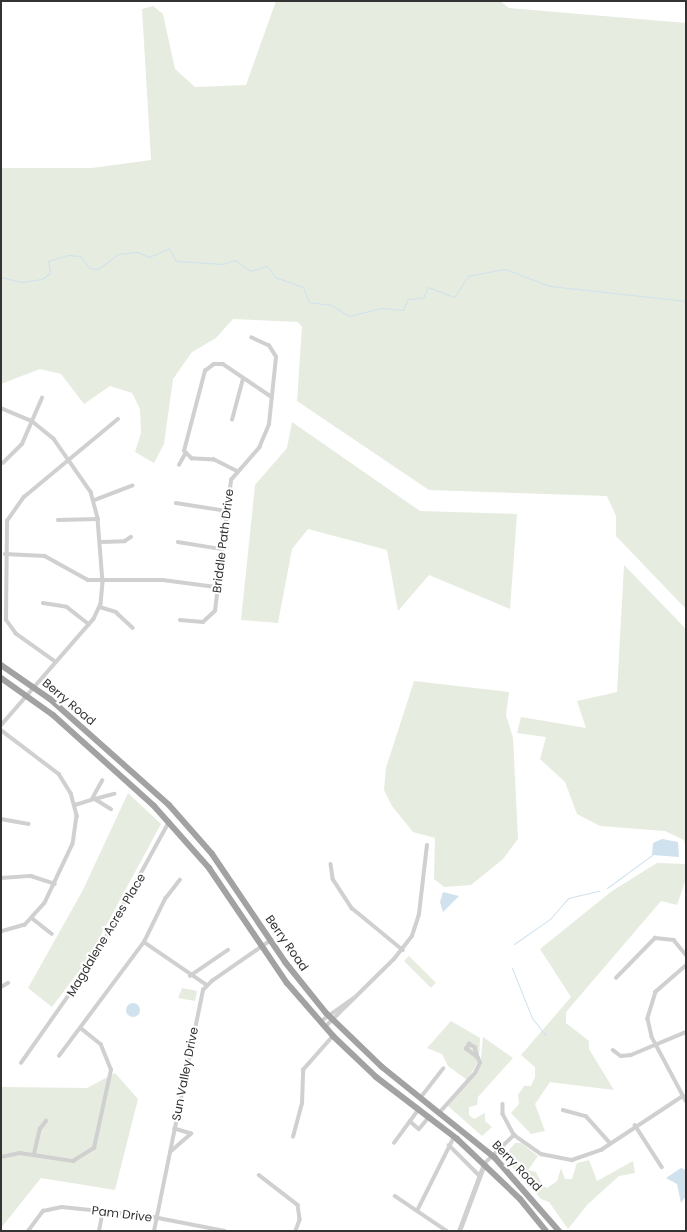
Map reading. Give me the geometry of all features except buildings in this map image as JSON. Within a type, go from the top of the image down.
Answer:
[{"type":"highway","name":"Berry Road","points":[[1,665],[33,686],[169,805],[212,854],[271,940],[330,1017],[382,1067],[440,1112],[495,1158],[560,1231]]},
{"type":"highway","name":"Berry Road","points":[[1,678],[26,694],[134,786],[170,822],[216,877],[262,946],[320,1022],[376,1077],[454,1137],[484,1164],[529,1209],[546,1231]]},
{"type":"street","name":"Briddle Path Drive","points":[[180,620],[203,622],[212,618],[231,480],[236,471],[263,441],[272,397],[274,352],[264,342],[252,338]]},
{"type":"street","points":[[179,465],[185,454],[184,445],[205,371],[219,363],[272,397]]},
{"type":"street","points":[[232,420],[243,379]]},
{"type":"street","points":[[3,463],[20,447],[42,398]]},
{"type":"street","points":[[1,408],[32,421],[54,439],[69,459],[95,500],[103,582],[100,607],[89,624],[54,661],[1,726]]},
{"type":"street","points":[[54,661],[16,634],[6,620],[6,526],[13,511],[69,459],[118,419]]},
{"type":"street","points":[[185,454],[196,460],[214,460],[236,471]]},
{"type":"street","points":[[95,500],[132,486]]},
{"type":"street","points":[[176,503],[226,511]]},
{"type":"street","points":[[58,520],[98,519]]},
{"type":"street","points":[[100,542],[125,541],[131,537]]},
{"type":"street","points":[[178,542],[221,549]]},
{"type":"street","points":[[5,554],[45,556],[78,576],[103,582],[153,579],[216,587]]},
{"type":"street","points":[[43,603],[67,607],[89,624]]},
{"type":"street","points":[[100,607],[116,612],[133,628]]},
{"type":"street","points":[[1,717],[5,720]]},
{"type":"street","points":[[1,730],[56,771],[75,805],[74,840],[55,884],[33,919],[21,927],[1,932]]},
{"type":"street","points":[[93,799],[102,781]]},
{"type":"street","points":[[75,805],[114,794]]},
{"type":"street","points":[[93,799],[111,809]]},
{"type":"street","points":[[1,819],[29,824]]},
{"type":"street","name":"Magdalene Acres Place","points":[[21,1063],[92,962],[170,822]]},
{"type":"street","points":[[320,1022],[330,1017],[355,998],[403,950],[419,914],[427,845]]},
{"type":"street","points":[[331,864],[332,879],[352,908],[403,950]]},
{"type":"street","points":[[1,878],[31,876],[55,884]]},
{"type":"street","points":[[59,1056],[144,942],[165,899],[180,880]]},
{"type":"street","points":[[33,919],[52,934]]},
{"type":"street","points":[[616,978],[655,938],[674,940],[686,955]]},
{"type":"street","points":[[144,942],[190,976],[207,985],[271,940]]},
{"type":"street","points":[[190,976],[228,950]]},
{"type":"street","points":[[686,966],[653,998],[648,1020],[655,1043],[686,1101]]},
{"type":"street","points":[[1,987],[8,983]]},
{"type":"street","name":"Sun Valley Drive","points":[[154,1231],[198,1008],[207,985]]},
{"type":"street","points":[[325,1027],[330,1017]]},
{"type":"street","points":[[1,1157],[34,1154],[73,1161],[84,1158],[98,1140],[111,1070],[101,1045],[80,1029]]},
{"type":"street","points":[[613,1050],[621,1056],[631,1055],[655,1043],[686,1032]]},
{"type":"street","points":[[293,1136],[302,1104],[303,1070],[333,1036]]},
{"type":"street","points":[[440,1112],[475,1073],[480,1063],[478,1058]]},
{"type":"street","points":[[421,1097],[443,1069]]},
{"type":"street","points":[[503,1104],[503,1114],[514,1135],[541,1154],[564,1160],[589,1156],[635,1125],[683,1096]]},
{"type":"street","points":[[394,1143],[419,1109]]},
{"type":"street","points":[[563,1110],[586,1116],[610,1143]]},
{"type":"street","points":[[410,1121],[419,1128],[429,1117]]},
{"type":"street","points":[[34,1154],[40,1129],[46,1121]]},
{"type":"street","points":[[635,1125],[662,1167]]},
{"type":"street","points":[[170,1152],[191,1134],[174,1129]]},
{"type":"street","points":[[459,1231],[484,1164],[495,1158],[514,1135]]},
{"type":"street","points":[[418,1210],[454,1137]]},
{"type":"street","points":[[449,1145],[479,1175]]},
{"type":"street","points":[[259,1175],[298,1205],[300,1220],[296,1231]]},
{"type":"street","points":[[395,1196],[418,1210],[447,1231]]},
{"type":"street","name":"Pam Drive","points":[[28,1231],[43,1211],[52,1208],[103,1211],[157,1218],[225,1231]]},
{"type":"street","points":[[99,1231],[103,1211]]},
{"type":"shaded area","points":[[276,1],[500,1],[509,8],[686,23],[686,609],[616,536],[616,516],[607,496],[429,490],[297,401],[302,327],[298,322],[233,319],[216,338],[192,352],[173,379],[164,444],[154,463],[135,452],[141,433],[140,409],[132,393],[110,386],[84,404],[61,374],[40,369],[1,384],[1,168],[92,168],[151,160],[142,9],[153,6],[163,14],[175,69],[195,87],[246,85]]},
{"type":"shaded area","points":[[292,422],[420,511],[517,514],[510,609],[429,575],[398,611],[387,550],[308,529],[292,549],[278,623],[241,620],[255,485],[287,448]]},
{"type":"shaded area","points":[[624,565],[686,629],[686,850],[684,840],[665,831],[600,826],[577,814],[565,782],[540,759],[546,737],[517,733],[521,717],[586,728],[577,701],[617,692]]},
{"type":"shaded area","points":[[414,681],[509,692],[506,715],[513,738],[518,839],[503,859],[471,885],[444,887],[434,879],[435,838],[413,832],[392,806],[384,790],[386,768]]},
{"type":"shaded area","points":[[128,793],[161,824],[88,959],[52,1007],[28,988],[83,890]]},
{"type":"shaded area","points":[[657,863],[686,864],[686,879],[677,905],[661,901],[566,1012],[566,1023],[589,1041],[589,1049],[614,1090],[550,1082],[535,1104],[545,1131],[531,1134],[511,1113],[519,1104],[518,1095],[524,1086],[531,1086],[535,1077],[535,1067],[521,1055],[571,997],[540,949],[612,891]]},
{"type":"shaded area","points":[[409,956],[436,983],[431,988],[404,961]]},
{"type":"shaded area","points":[[182,988],[197,991],[195,1001],[178,998]]},
{"type":"shaded area","points":[[451,1021],[480,1038],[479,1061],[467,1080],[448,1066],[442,1054],[427,1048]]},
{"type":"shaded area","points":[[483,1037],[513,1058],[478,1097],[477,1105],[469,1107],[469,1115],[474,1119],[485,1113],[485,1121],[492,1127],[482,1136],[448,1106],[480,1067]]},
{"type":"shaded area","points":[[115,1073],[138,1099],[115,1190],[41,1178],[1,1228],[1,1087],[87,1088]]},
{"type":"shaded area","points":[[515,1143],[521,1143],[538,1156],[528,1170],[536,1172],[543,1186],[547,1188],[557,1181],[561,1168],[565,1179],[572,1179],[577,1163],[589,1160],[597,1181],[633,1161],[635,1173],[619,1176],[588,1204],[568,1229],[549,1202],[541,1199],[503,1157]]},
{"type":"water","points":[[662,839],[678,842],[679,857],[652,855],[653,843]]},
{"type":"water","points":[[443,892],[459,896],[443,912],[440,902]]},
{"type":"water","points":[[130,1003],[136,1003],[140,1007],[140,1013],[136,1017],[130,1017],[126,1013],[126,1007]]},
{"type":"water","points":[[681,1168],[686,1170],[686,1196],[681,1203],[677,1184],[666,1178]]},
{"type":"waterway","points":[[1,277],[21,282],[42,279],[50,273],[48,261],[68,255],[80,256],[89,268],[98,269],[118,254],[137,252],[149,257],[169,248],[176,261],[223,264],[235,260],[250,271],[267,266],[275,277],[303,287],[309,302],[331,305],[349,316],[381,308],[403,310],[408,299],[423,298],[428,287],[454,297],[468,276],[505,269],[550,286],[686,301]]},
{"type":"waterway","points":[[607,888],[652,855]]},
{"type":"waterway","points":[[514,944],[550,919],[568,898],[599,891]]},
{"type":"waterway","points":[[512,968],[532,1018],[546,1035]]}]
